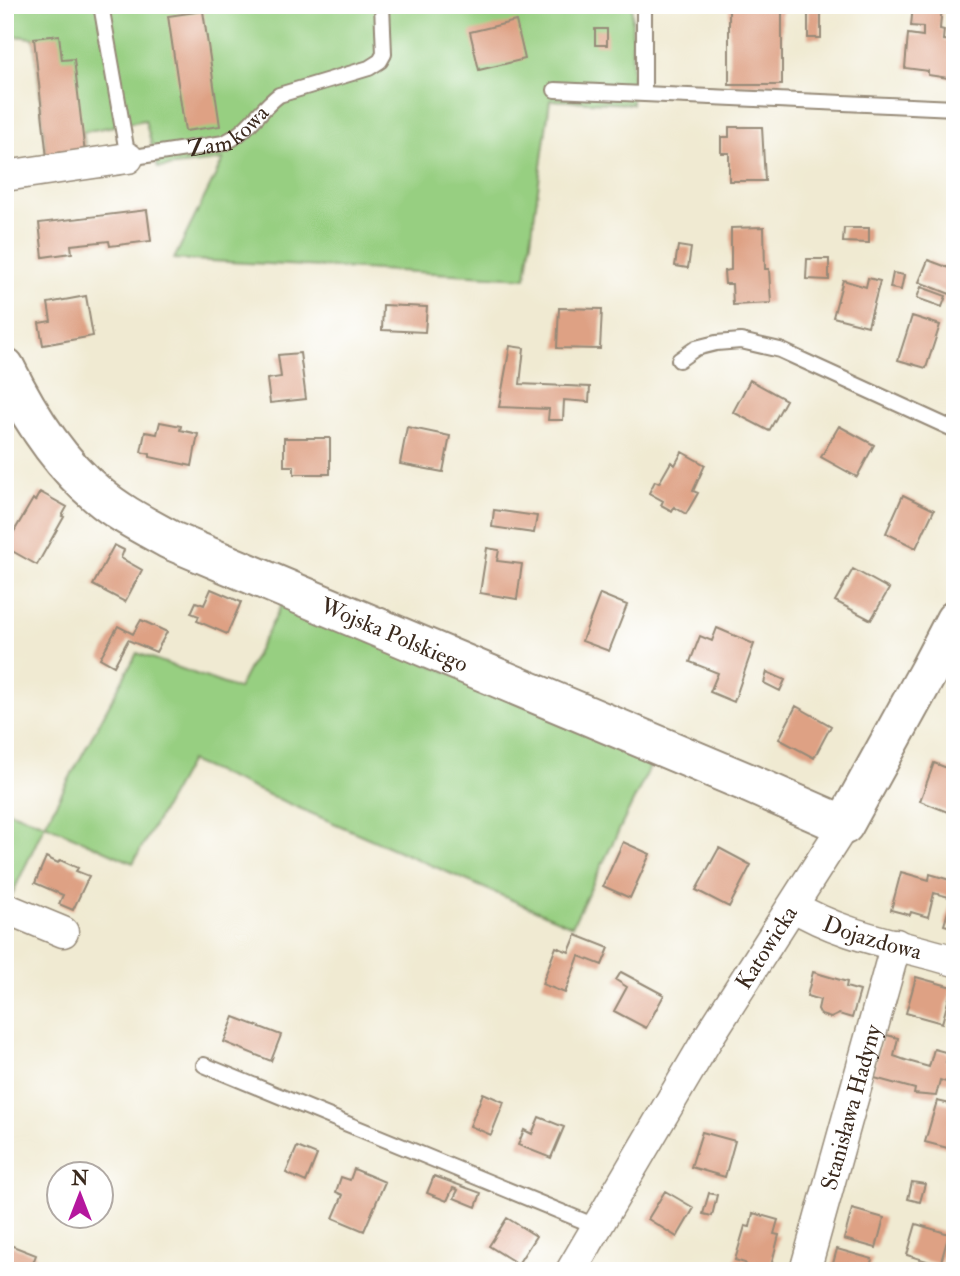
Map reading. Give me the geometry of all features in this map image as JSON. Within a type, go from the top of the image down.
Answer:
[{"type":"street","name":"Zamkowa","points":[[5,176],[128,158]]},
{"type":"street","name":"Wojska Polskiego","points":[[5,367],[30,413],[62,459],[97,495],[135,521],[172,541],[844,825]]},
{"type":"street","name":"Katowicka","points":[[571,1271],[708,1038],[844,825],[955,620]]},
{"type":"street","name":"Dojazdowa","points":[[793,906],[815,919],[955,961]]},
{"type":"street","points":[[5,908],[63,932]]},
{"type":"street","name":"Stanisława Hadyny","points":[[805,1271],[896,944]]},
{"type":"lane","points":[[101,5],[128,158]]},
{"type":"lane","name":"Zamkowa","points":[[128,158],[224,143],[237,137],[279,95],[369,68],[380,61],[384,54],[382,5]]},
{"type":"lane","points":[[644,5],[644,93]]},
{"type":"lane","points":[[555,90],[955,108]]},
{"type":"lane","points":[[680,360],[696,348],[716,343],[741,341],[780,350],[955,430]]},
{"type":"lane","points":[[204,1065],[598,1227]]},
{"type":"green space","points":[[5,5],[632,5],[632,104],[550,100],[526,278],[174,259],[223,160],[158,168],[145,120],[83,132],[86,154],[47,158],[34,38],[5,35]]},
{"type":"green space","points":[[282,604],[655,757],[572,926],[190,761],[133,863],[45,824],[137,653],[238,689]]},
{"type":"green space","points":[[5,810],[45,824],[9,901],[5,899]]},
{"type":"building","points":[[729,5],[782,5],[782,85],[729,85]]},
{"type":"building","points":[[808,5],[821,5],[821,38],[808,38]]},
{"type":"building","points":[[913,5],[942,5],[940,29],[944,30],[943,40],[955,41],[955,79],[905,68],[908,34],[923,36],[923,27],[911,26]]},
{"type":"building","points":[[203,11],[220,126],[185,131],[168,16]]},
{"type":"building","points":[[516,21],[525,59],[479,70],[470,32]]},
{"type":"building","points":[[595,29],[607,29],[607,45],[595,45]]},
{"type":"building","points":[[59,35],[62,60],[74,59],[85,154],[47,158],[34,38]]},
{"type":"building","points":[[729,127],[762,127],[765,181],[729,181],[729,153],[721,153],[721,137],[729,137]]},
{"type":"building","points":[[147,210],[151,241],[110,246],[109,241],[71,245],[72,253],[43,257],[39,223]]},
{"type":"building","points":[[764,227],[765,269],[769,269],[771,303],[733,305],[732,284],[725,284],[724,271],[731,270],[731,228]]},
{"type":"building","points":[[844,228],[869,228],[869,243],[843,242]]},
{"type":"building","points":[[678,246],[691,248],[688,268],[675,266]]},
{"type":"building","points":[[807,259],[829,259],[829,280],[806,279]]},
{"type":"building","points":[[928,260],[955,270],[955,296],[919,282]]},
{"type":"building","points":[[893,273],[904,275],[901,290],[890,288]]},
{"type":"building","points":[[868,278],[880,281],[868,326],[833,317],[843,280],[866,287]]},
{"type":"building","points":[[921,287],[946,296],[942,307],[917,298]]},
{"type":"building","points":[[86,296],[93,336],[43,345],[39,323],[51,321],[48,303]]},
{"type":"building","points":[[383,305],[427,307],[425,332],[382,330]]},
{"type":"building","points":[[559,308],[602,309],[600,349],[557,348]]},
{"type":"building","points":[[912,316],[940,325],[926,368],[898,360]]},
{"type":"building","points":[[510,346],[524,348],[520,384],[590,387],[589,402],[564,400],[563,420],[548,420],[549,409],[499,407]]},
{"type":"building","points":[[300,353],[306,399],[270,403],[267,379],[281,377],[278,355]]},
{"type":"building","points":[[750,380],[786,400],[769,431],[733,412]]},
{"type":"building","points":[[160,422],[181,426],[180,430],[198,434],[192,466],[150,457],[150,454],[141,452],[145,432],[157,434]]},
{"type":"building","points":[[839,426],[874,445],[857,477],[821,457]]},
{"type":"building","points":[[407,427],[450,436],[443,472],[400,464]]},
{"type":"building","points":[[284,438],[330,438],[330,474],[294,474],[294,466],[284,466]]},
{"type":"building","points":[[682,452],[705,465],[693,491],[698,493],[686,514],[674,507],[672,511],[661,505],[663,501],[649,493],[655,481],[659,483],[671,462],[675,465]]},
{"type":"building","points":[[40,492],[67,507],[37,565],[5,547],[33,499],[35,501]]},
{"type":"building","points":[[903,495],[934,510],[916,548],[886,533]]},
{"type":"building","points":[[494,510],[537,516],[534,533],[492,527]]},
{"type":"building","points":[[114,545],[124,550],[121,558],[142,570],[125,602],[93,585]]},
{"type":"building","points":[[487,548],[499,550],[497,561],[522,564],[517,599],[480,593]]},
{"type":"building","points":[[853,569],[889,589],[871,620],[835,601]]},
{"type":"building","points":[[211,589],[241,602],[227,634],[197,621],[199,616],[191,613],[196,602],[204,605]]},
{"type":"building","points":[[600,594],[627,605],[609,651],[582,641]]},
{"type":"building","points":[[141,620],[167,632],[156,652],[128,640],[114,666],[100,658],[118,626],[133,634]]},
{"type":"building","points":[[717,628],[754,644],[734,702],[710,692],[718,673],[690,662],[700,636],[712,641]]},
{"type":"building","points":[[767,672],[785,680],[780,691],[764,683]]},
{"type":"building","points":[[796,706],[831,726],[814,758],[779,739]]},
{"type":"building","points":[[934,763],[955,771],[955,801],[950,813],[920,801]]},
{"type":"building","points":[[623,842],[650,854],[630,898],[603,886]]},
{"type":"building","points":[[719,848],[751,865],[729,907],[696,890]]},
{"type":"building","points":[[46,857],[58,863],[60,860],[89,876],[73,910],[59,904],[63,895],[35,883]]},
{"type":"building","points":[[901,872],[929,880],[930,874],[953,881],[949,897],[934,893],[928,917],[891,910]]},
{"type":"building","points":[[952,899],[955,899],[955,928],[944,925]]},
{"type":"building","points":[[576,935],[609,948],[602,965],[579,956],[565,993],[542,984],[556,947],[569,952]]},
{"type":"building","points":[[621,972],[664,995],[646,1028],[614,1011],[627,987],[616,980]]},
{"type":"building","points":[[813,972],[847,982],[846,987],[860,991],[852,1018],[839,1014],[831,1018],[821,1015],[818,1009],[820,1000],[807,996]]},
{"type":"building","points":[[916,977],[952,987],[942,1023],[906,1013]]},
{"type":"building","points":[[234,1017],[281,1035],[271,1061],[224,1042]]},
{"type":"building","points":[[883,1034],[898,1038],[894,1056],[908,1061],[929,1067],[934,1049],[949,1053],[946,1062],[955,1065],[955,1085],[940,1080],[936,1096],[914,1094],[915,1089],[871,1077]]},
{"type":"building","points":[[483,1093],[504,1102],[491,1135],[470,1126]]},
{"type":"building","points":[[937,1101],[955,1105],[955,1150],[925,1142]]},
{"type":"building","points":[[539,1117],[564,1127],[551,1158],[518,1145],[524,1130],[532,1134]]},
{"type":"building","points":[[702,1132],[735,1141],[725,1177],[691,1167]]},
{"type":"building","points":[[297,1147],[317,1155],[306,1182],[286,1173]]},
{"type":"building","points":[[354,1169],[385,1182],[364,1231],[333,1218],[343,1195],[336,1192],[341,1177],[350,1180]]},
{"type":"building","points":[[434,1176],[481,1193],[476,1207],[454,1198],[458,1190],[453,1188],[447,1201],[427,1193]]},
{"type":"building","points":[[912,1182],[925,1184],[920,1202],[908,1199]]},
{"type":"building","points":[[665,1191],[694,1208],[677,1237],[648,1219]]},
{"type":"building","points":[[709,1193],[717,1195],[712,1216],[703,1214]]},
{"type":"building","points":[[852,1209],[884,1218],[876,1248],[844,1239]]},
{"type":"building","points":[[753,1213],[778,1220],[774,1234],[779,1235],[770,1270],[748,1268],[745,1263],[735,1260],[745,1226],[750,1227]]},
{"type":"building","points":[[507,1218],[536,1236],[518,1264],[489,1246]]},
{"type":"building","points":[[916,1224],[949,1234],[940,1265],[907,1255]]},
{"type":"building","points":[[5,1243],[36,1255],[30,1271],[5,1271]]},
{"type":"building","points":[[837,1249],[872,1259],[869,1271],[831,1271]]}]
